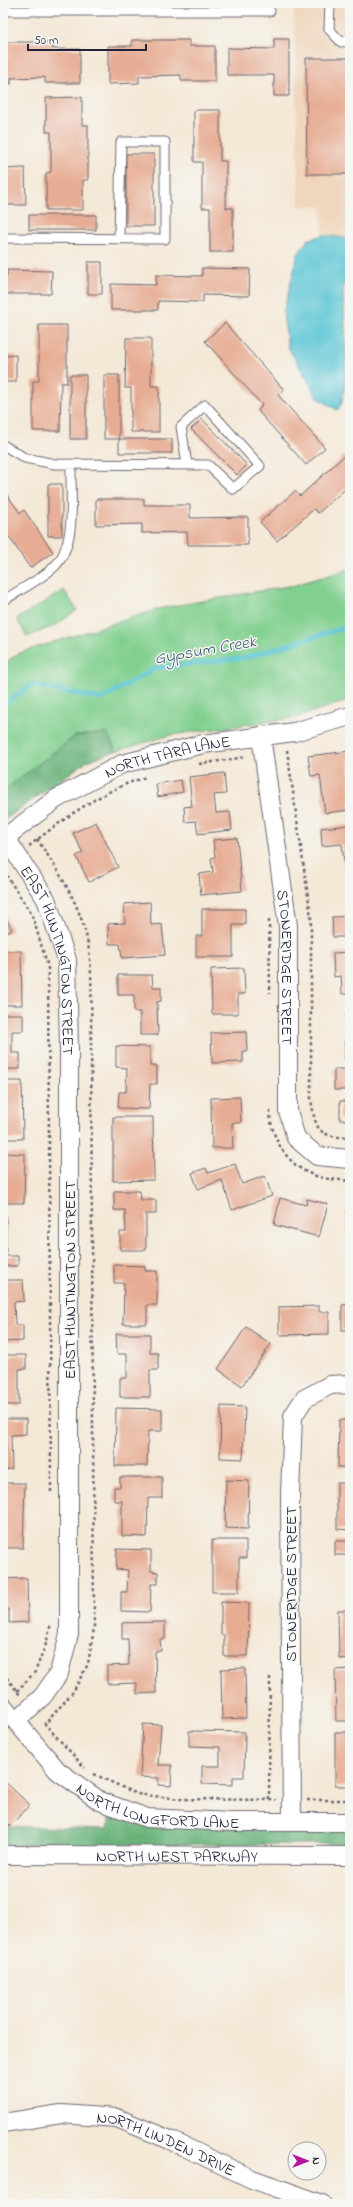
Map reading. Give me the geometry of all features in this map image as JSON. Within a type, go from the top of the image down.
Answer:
[{"type":"street","name":"NORTH TARA LANE","points":[[4,838],[56,799],[122,764],[203,744],[294,732],[350,716]]},
{"type":"street","name":"STONERIDGE STREET","points":[[261,736],[288,926],[288,1111],[296,1138],[317,1156],[350,1158]]},
{"type":"street","name":"EAST HUNTINGTON STREET","points":[[4,838],[46,899],[67,960],[69,1042],[69,1634],[59,1673],[43,1696],[16,1721]]},
{"type":"street","name":"STONERIDGE STREET","points":[[292,1822],[290,1495],[293,1416],[304,1399],[330,1385],[350,1384]]},
{"type":"street","name":"NORTH LONGFORD LANE","points":[[3,1706],[58,1771],[100,1802],[147,1818],[232,1822],[350,1822]]},
{"type":"street","name":"NORTH WEST PARKWAY","points":[[3,1855],[350,1856]]},
{"type":"street","name":"NORTH LINDEN DRIVE","points":[[3,2123],[61,2114],[117,2118],[170,2140],[252,2180],[322,2204]]},
{"type":"lane","points":[[330,3],[329,29],[341,42],[350,41]]},
{"type":"lane","points":[[3,11],[72,7],[270,11]]},
{"type":"lane","points":[[3,238],[119,238],[165,238],[165,142],[121,142],[119,238]]},
{"type":"lane","points":[[3,445],[25,458],[55,464],[208,465],[234,489],[260,466],[205,405],[181,427],[187,464]]},
{"type":"lane","points":[[3,601],[54,567],[64,556],[70,537],[71,464]]},
{"type":"path","points":[[198,764],[294,749]]},
{"type":"path","points":[[286,750],[311,917],[311,1098],[314,1115],[319,1129],[332,1138],[350,1137]]},
{"type":"path","points":[[17,855],[74,812],[96,798],[128,782],[148,776]]},
{"type":"path","points":[[3,870],[32,915],[48,967],[51,1495]]},
{"type":"path","points":[[17,1690],[35,1672],[46,1644],[51,1615]]},
{"type":"path","points":[[3,1674],[58,1740],[89,1772],[137,1794],[179,1799],[350,1800]]},
{"type":"path","points":[[269,1800],[270,1674]]},
{"type":"shaded area","points":[[294,3],[350,3],[350,376],[345,238],[323,235],[321,207],[299,206]]},
{"type":"green space","points":[[350,569],[350,700],[294,718],[171,735],[116,751],[107,733],[3,791],[3,664],[19,653],[162,608],[295,585]]},
{"type":"green space","points":[[64,590],[77,610],[56,625],[27,637],[17,619]]},
{"type":"green space","points":[[107,733],[116,751],[87,761],[3,821],[3,791],[75,736]]},
{"type":"green space","points":[[109,1815],[152,1827],[350,1828],[350,1844],[3,1845],[3,1826],[108,1829]]},
{"type":"water","points":[[323,235],[350,239],[350,274],[347,275],[343,289],[346,372],[342,403],[337,410],[318,398],[288,347],[283,314],[298,254],[308,240]]},
{"type":"building","points":[[274,39],[289,39],[289,96],[274,96],[274,75],[227,75],[227,48],[274,49]]},
{"type":"building","points":[[132,40],[189,40],[189,46],[215,46],[215,81],[181,81],[181,75],[139,76],[139,83],[108,84],[108,46],[132,46]]},
{"type":"building","points":[[3,42],[53,42],[53,49],[80,49],[80,83],[45,83],[45,77],[11,78],[11,84],[3,84]]},
{"type":"building","points":[[306,58],[350,58],[350,174],[307,174]]},
{"type":"building","points":[[82,97],[82,125],[88,125],[88,180],[83,180],[83,210],[46,210],[46,173],[51,172],[51,132],[46,132],[46,98]]},
{"type":"building","points":[[194,110],[220,110],[220,161],[226,161],[226,208],[233,208],[233,252],[210,252],[210,208],[202,208],[202,162],[194,162]]},
{"type":"building","points":[[126,154],[154,154],[154,226],[126,226]]},
{"type":"building","points":[[25,168],[26,205],[3,205],[3,169]]},
{"type":"building","points":[[29,215],[96,215],[96,230],[29,230]]},
{"type":"building","points":[[88,262],[102,262],[102,294],[88,294]]},
{"type":"building","points":[[202,268],[250,269],[249,296],[203,295],[203,302],[158,301],[158,310],[111,310],[111,284],[156,285],[156,275],[202,276]]},
{"type":"building","points":[[7,270],[52,271],[51,294],[3,294],[3,277],[7,277]]},
{"type":"building","points":[[225,323],[284,390],[278,395],[325,448],[306,465],[258,411],[262,405],[205,341]]},
{"type":"building","points":[[39,325],[67,325],[67,383],[61,383],[60,431],[33,431],[33,381],[39,381]]},
{"type":"building","points":[[126,338],[151,338],[151,386],[159,386],[159,432],[131,432],[131,388],[125,388]]},
{"type":"building","points":[[16,355],[16,382],[3,382],[3,356]]},
{"type":"building","points":[[70,375],[86,375],[86,439],[70,439]]},
{"type":"building","points":[[104,375],[119,375],[119,439],[104,439]]},
{"type":"building","points":[[202,419],[247,465],[237,475],[191,429]]},
{"type":"building","points":[[119,439],[172,439],[172,453],[119,453]]},
{"type":"building","points":[[344,456],[350,463],[350,485],[318,513],[314,509],[277,541],[260,522],[295,491],[300,496]]},
{"type":"building","points":[[48,484],[62,484],[62,536],[48,536]]},
{"type":"building","points":[[3,489],[20,513],[24,510],[53,552],[30,568],[3,528]]},
{"type":"building","points":[[96,499],[144,499],[144,505],[190,505],[190,518],[248,517],[248,545],[188,545],[187,532],[142,533],[142,524],[96,525]]},
{"type":"building","points":[[350,751],[350,810],[325,813],[320,775],[311,776],[308,756]]},
{"type":"building","points":[[224,773],[226,794],[214,795],[216,813],[230,812],[232,830],[198,834],[196,821],[185,822],[184,807],[192,806],[189,777]]},
{"type":"building","points":[[181,780],[183,792],[158,797],[156,784]]},
{"type":"building","points":[[96,822],[118,867],[89,882],[76,856],[83,853],[73,833]]},
{"type":"building","points":[[350,825],[350,869],[345,870],[342,844],[322,846],[321,828]]},
{"type":"building","points":[[237,838],[242,891],[201,895],[199,874],[213,872],[211,858],[215,857],[213,840]]},
{"type":"building","points":[[150,902],[151,925],[162,924],[165,955],[122,958],[120,944],[109,944],[108,924],[125,923],[124,904]]},
{"type":"building","points":[[202,909],[245,909],[245,925],[233,925],[233,957],[196,957],[196,936],[202,936]]},
{"type":"building","points":[[4,914],[12,930],[3,935],[3,915]]},
{"type":"building","points":[[350,916],[350,937],[333,937],[332,917]]},
{"type":"building","points":[[3,951],[21,951],[22,1005],[3,1005]]},
{"type":"building","points":[[350,952],[350,994],[342,994],[341,976],[334,977],[333,953]]},
{"type":"building","points":[[244,968],[245,994],[238,994],[238,1014],[212,1014],[211,969]]},
{"type":"building","points":[[118,975],[152,975],[153,987],[161,987],[161,1001],[157,1002],[158,1035],[140,1035],[140,1012],[134,1012],[134,995],[118,995]]},
{"type":"building","points":[[346,1013],[350,1013],[350,1060],[345,1059]]},
{"type":"building","points":[[3,1014],[23,1014],[23,1031],[12,1031],[12,1053],[20,1053],[20,1069],[3,1069]]},
{"type":"building","points":[[246,1032],[247,1051],[243,1051],[243,1062],[212,1063],[211,1033]]},
{"type":"building","points":[[116,1046],[150,1047],[150,1066],[157,1066],[157,1084],[150,1084],[149,1109],[118,1108],[119,1092],[126,1092],[127,1068],[116,1067]]},
{"type":"building","points":[[334,1069],[350,1069],[350,1090],[334,1090]]},
{"type":"building","points":[[3,1081],[22,1081],[23,1139],[3,1139]]},
{"type":"building","points":[[240,1097],[241,1123],[232,1123],[233,1148],[212,1148],[211,1098]]},
{"type":"building","points":[[340,1101],[350,1101],[350,1120],[340,1120]]},
{"type":"building","points":[[113,1117],[153,1117],[154,1180],[113,1181]]},
{"type":"building","points":[[3,1153],[25,1154],[24,1203],[3,1203]]},
{"type":"building","points":[[235,1164],[242,1184],[265,1176],[272,1196],[232,1210],[222,1180],[198,1189],[192,1173],[206,1168],[208,1173]]},
{"type":"building","points":[[114,1191],[140,1191],[141,1200],[156,1200],[156,1214],[146,1214],[146,1250],[120,1250],[120,1232],[126,1232],[125,1210],[114,1210]]},
{"type":"building","points":[[280,1198],[306,1205],[307,1199],[328,1204],[319,1237],[274,1225]]},
{"type":"building","points":[[347,1210],[350,1210],[350,1236],[347,1236]]},
{"type":"building","points":[[3,1216],[6,1216],[6,1256],[18,1256],[18,1266],[3,1266]]},
{"type":"building","points":[[114,1265],[145,1266],[145,1271],[157,1271],[157,1305],[147,1305],[147,1324],[123,1324],[124,1283],[114,1283]]},
{"type":"building","points":[[3,1280],[23,1280],[24,1301],[14,1302],[15,1325],[23,1325],[23,1341],[3,1342]]},
{"type":"building","points":[[350,1304],[350,1330],[342,1330],[342,1305]]},
{"type":"building","points":[[319,1306],[319,1312],[329,1312],[329,1334],[279,1335],[279,1307]]},
{"type":"building","points":[[246,1327],[271,1344],[242,1386],[218,1369]]},
{"type":"building","points":[[116,1334],[150,1334],[150,1353],[158,1353],[158,1370],[150,1370],[150,1397],[120,1397],[120,1378],[127,1378],[127,1354],[117,1354]]},
{"type":"building","points":[[3,1355],[26,1355],[26,1369],[19,1369],[19,1405],[3,1405]]},
{"type":"building","points":[[221,1406],[245,1407],[243,1459],[220,1458]]},
{"type":"building","points":[[116,1408],[162,1409],[162,1431],[148,1431],[147,1466],[115,1466]]},
{"type":"building","points":[[3,1419],[26,1419],[26,1434],[11,1435],[12,1469],[3,1470]]},
{"type":"building","points":[[339,1420],[350,1420],[350,1467],[338,1467]]},
{"type":"building","points":[[120,1477],[162,1477],[162,1498],[148,1498],[147,1537],[122,1536],[122,1501],[114,1501],[114,1487],[120,1487]]},
{"type":"building","points":[[226,1480],[249,1481],[248,1529],[225,1528]]},
{"type":"building","points":[[3,1483],[25,1483],[23,1548],[3,1548]]},
{"type":"building","points":[[337,1483],[350,1483],[350,1530],[337,1529]]},
{"type":"building","points":[[212,1540],[246,1540],[246,1558],[239,1558],[239,1592],[212,1592]]},
{"type":"building","points":[[335,1541],[350,1541],[350,1555],[335,1555]]},
{"type":"building","points":[[117,1549],[151,1550],[151,1571],[158,1572],[158,1584],[151,1584],[150,1612],[121,1611],[121,1592],[127,1592],[128,1570],[116,1569]]},
{"type":"building","points":[[349,1563],[350,1592],[348,1592]]},
{"type":"building","points":[[27,1578],[28,1622],[9,1623],[9,1609],[3,1609],[3,1579]]},
{"type":"building","points":[[221,1602],[249,1603],[248,1656],[224,1656],[224,1635],[221,1635]]},
{"type":"building","points":[[338,1610],[350,1610],[350,1658],[339,1659]]},
{"type":"building","points":[[165,1622],[165,1639],[160,1639],[161,1651],[155,1651],[156,1693],[137,1694],[137,1683],[107,1684],[107,1666],[129,1665],[128,1639],[122,1639],[122,1623]]},
{"type":"building","points":[[245,1668],[246,1718],[222,1719],[221,1669]]},
{"type":"building","points":[[350,1669],[350,1721],[336,1721],[335,1670]]},
{"type":"building","points":[[143,1724],[161,1725],[158,1765],[172,1765],[171,1786],[158,1785],[159,1778],[140,1777]]},
{"type":"building","points":[[189,1731],[245,1732],[244,1777],[233,1777],[233,1785],[202,1784],[202,1766],[220,1766],[220,1747],[189,1746]]},
{"type":"building","points":[[335,1732],[350,1732],[350,1786],[335,1786]]},
{"type":"building","points":[[3,1780],[30,1805],[10,1826],[3,1820]]},
{"type":"waterway","name":"Gypsum Creek","points":[[3,705],[31,685],[101,699],[156,668],[244,658],[350,626]]}]
